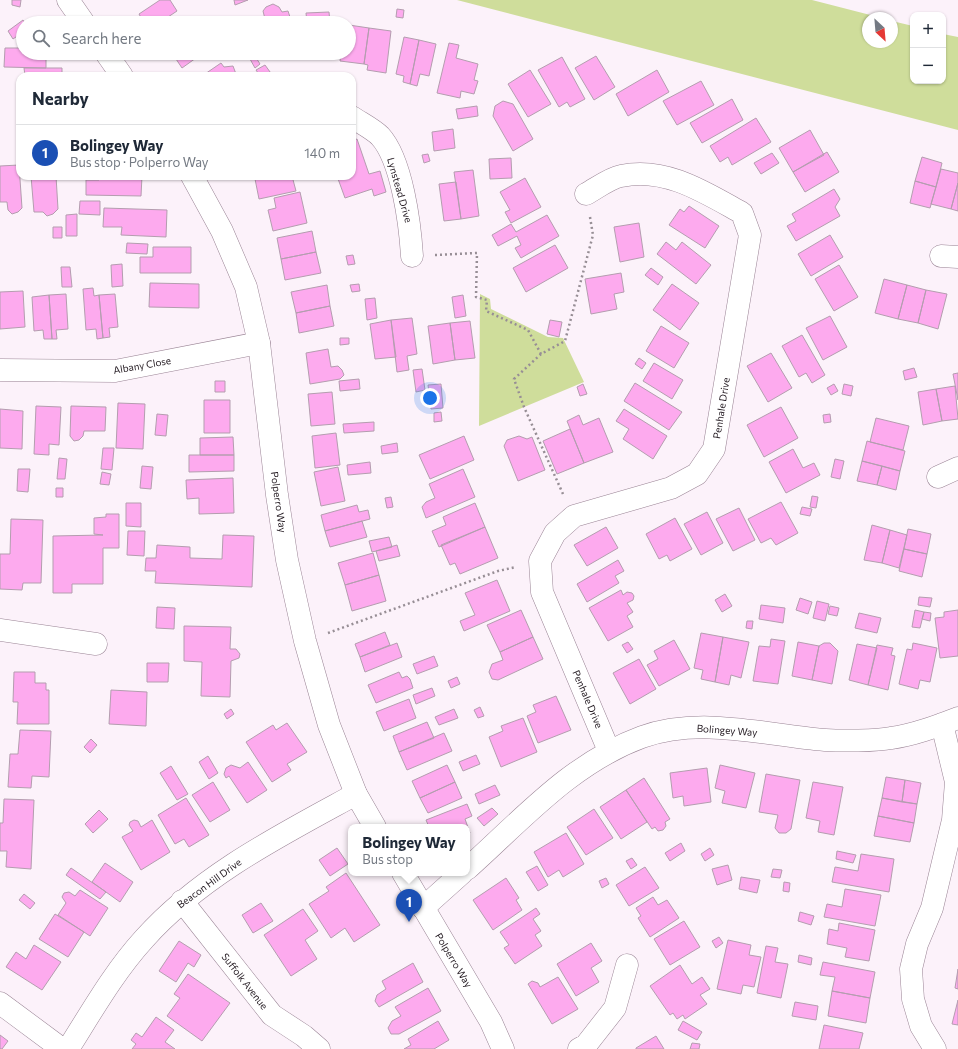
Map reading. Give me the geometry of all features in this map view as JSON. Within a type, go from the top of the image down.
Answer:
[{"type":"street","points":[[68,0],[79,16]]},
{"type":"street","points":[[111,60],[119,72]]},
{"type":"street","name":"Lynstead Drive","points":[[356,120],[380,136],[393,160],[410,220],[412,256]]},
{"type":"street","name":"Penhale Drive","points":[[586,194],[621,176],[653,174],[690,184],[742,213],[750,235],[714,450],[697,474],[671,488],[574,516],[555,533],[540,561],[542,592],[610,751]]},
{"type":"street","name":"Polperro Way","points":[[196,180],[222,231],[246,287],[259,343],[277,495],[287,560],[305,641],[329,725],[356,794],[373,824]]},
{"type":"street","name":"Albany Close","points":[[0,370],[115,371],[259,343]]},
{"type":"street","points":[[938,477],[958,468]]},
{"type":"street","points":[[0,630],[96,644]]},
{"type":"street","points":[[935,1049],[921,1026],[913,999],[912,969],[917,944],[932,908],[953,820],[956,782],[950,721]]},
{"type":"street","name":"Bolingey Way","points":[[470,866],[548,793],[584,765],[610,751],[643,737],[671,730],[701,726],[826,740],[891,738],[950,721]]},
{"type":"street","name":"Beacon Hill Drive","points":[[68,1049],[112,979],[144,939],[182,901],[223,871],[272,841],[356,794]]},
{"type":"street","name":"Polperro Way","points":[[404,876],[490,1022],[503,1049]]},
{"type":"street","points":[[423,908],[459,876]]},
{"type":"street","name":"Suffolk Avenue","points":[[182,901],[272,1015],[304,1036],[319,1049]]},
{"type":"street","points":[[578,1049],[586,1045],[615,1008],[627,965]]},
{"type":"street","points":[[0,1003],[62,1049]]},
{"type":"path","points":[[574,516],[524,407],[514,379],[541,354],[565,340],[593,235],[586,194]]},
{"type":"path","points":[[412,256],[477,253],[476,297],[487,300],[486,311],[528,330],[541,354]]},
{"type":"path","points":[[305,641],[498,571],[540,561]]},
{"type":"green space","points":[[457,0],[812,0],[862,13],[862,48],[898,48],[898,22],[910,25],[910,84],[946,84],[946,35],[958,37],[958,130]]},
{"type":"green space","points":[[480,294],[490,299],[491,309],[548,337],[563,338],[584,382],[479,426]]},
{"type":"building","points":[[12,0],[21,0],[20,7],[12,5]]},
{"type":"building","points":[[160,0],[170,0],[177,11],[170,16],[140,16],[139,14]]},
{"type":"building","points":[[234,0],[248,0],[235,5]]},
{"type":"building","points":[[273,4],[279,7],[282,12],[288,11],[290,16],[264,16],[263,11],[266,7]]},
{"type":"building","points":[[397,9],[404,10],[403,18],[396,17]]},
{"type":"building","points":[[329,12],[329,16],[306,16],[306,13]]},
{"type":"building","points":[[16,25],[16,37],[13,39],[8,31]]},
{"type":"building","points":[[356,26],[369,28],[364,64],[340,61],[356,60]]},
{"type":"building","points":[[369,28],[391,31],[386,73],[367,70],[368,65],[364,64]]},
{"type":"building","points":[[404,37],[419,40],[410,84],[403,82],[404,76],[396,74]]},
{"type":"building","points":[[419,40],[436,44],[429,76],[420,74],[417,86],[410,84]]},
{"type":"building","points":[[449,43],[459,45],[456,58],[478,64],[474,80],[478,81],[474,94],[461,91],[460,98],[437,93]]},
{"type":"building","points":[[5,48],[16,48],[16,60],[46,60],[46,68],[4,67]]},
{"type":"building","points":[[596,56],[615,87],[594,100],[575,68]]},
{"type":"building","points":[[562,57],[585,99],[570,107],[567,102],[559,107],[538,70]]},
{"type":"building","points":[[177,60],[193,60],[182,68]]},
{"type":"building","points":[[251,60],[258,60],[260,64],[255,68]]},
{"type":"building","points":[[221,63],[224,67],[233,66],[235,72],[208,72]]},
{"type":"building","points":[[265,65],[270,72],[257,72],[256,70]]},
{"type":"building","points":[[24,68],[62,68],[62,72],[24,72]]},
{"type":"building","points":[[530,70],[551,104],[528,117],[508,84]]},
{"type":"building","points":[[657,70],[669,92],[628,116],[616,94]]},
{"type":"building","points":[[701,81],[714,105],[677,125],[663,101]]},
{"type":"building","points":[[732,99],[743,120],[702,143],[690,123]]},
{"type":"building","points":[[503,101],[513,104],[533,139],[513,151],[493,116],[495,106]]},
{"type":"building","points":[[477,106],[478,116],[458,119],[456,109]]},
{"type":"building","points":[[756,118],[771,142],[732,165],[728,157],[720,162],[710,146]]},
{"type":"building","points":[[453,129],[455,148],[434,151],[432,132]]},
{"type":"building","points":[[810,130],[824,155],[793,172],[779,148]]},
{"type":"building","points":[[356,139],[369,174],[380,171],[386,192],[374,196],[372,189],[345,198],[338,180],[356,180]]},
{"type":"building","points":[[827,152],[839,172],[805,192],[793,172]]},
{"type":"building","points":[[772,153],[779,163],[761,174],[754,163]]},
{"type":"building","points":[[428,154],[430,161],[424,163],[422,155]]},
{"type":"building","points":[[922,157],[942,163],[936,187],[915,181]]},
{"type":"building","points":[[511,158],[512,178],[490,179],[489,159]]},
{"type":"building","points":[[16,165],[16,180],[20,180],[22,208],[18,212],[12,214],[8,210],[7,202],[0,202],[0,166]]},
{"type":"building","points":[[941,169],[958,173],[958,183],[951,209],[931,204]]},
{"type":"building","points":[[473,170],[479,216],[461,219],[454,172]]},
{"type":"building","points":[[525,178],[541,207],[511,223],[505,212],[510,210],[500,192]]},
{"type":"building","points":[[31,180],[56,180],[58,209],[53,214],[47,216],[43,212],[34,212]]},
{"type":"building","points":[[86,180],[142,180],[141,196],[86,195]]},
{"type":"building","points":[[255,180],[293,180],[296,191],[259,199]]},
{"type":"building","points":[[915,181],[936,187],[930,208],[910,203]]},
{"type":"building","points":[[456,182],[461,219],[444,221],[439,184]]},
{"type":"building","points":[[958,183],[958,211],[951,209]]},
{"type":"building","points":[[834,189],[840,199],[835,207],[840,216],[796,241],[787,226],[796,221],[792,214]]},
{"type":"building","points":[[300,192],[307,223],[273,231],[268,210],[276,208],[274,198]]},
{"type":"building","points":[[80,201],[100,201],[100,215],[79,214]]},
{"type":"building","points":[[689,206],[719,226],[705,248],[669,225],[680,209],[684,212]]},
{"type":"building","points":[[104,208],[167,210],[166,237],[121,235],[122,227],[103,227]]},
{"type":"building","points":[[77,214],[77,236],[66,236],[66,215]]},
{"type":"building","points":[[547,215],[559,236],[521,258],[515,248],[521,245],[517,236],[498,246],[492,235],[511,224],[516,232]]},
{"type":"building","points":[[639,223],[644,257],[620,262],[614,227]]},
{"type":"building","points":[[53,227],[62,227],[62,238],[53,238]]},
{"type":"building","points":[[312,231],[316,252],[281,259],[277,238]]},
{"type":"building","points":[[830,235],[843,257],[811,276],[798,254]]},
{"type":"building","points":[[666,242],[676,250],[682,242],[711,265],[696,284],[657,254]]},
{"type":"building","points":[[127,243],[148,244],[147,254],[126,253]]},
{"type":"building","points":[[555,245],[568,268],[526,292],[513,268]]},
{"type":"building","points":[[153,247],[191,247],[191,273],[140,273],[140,257],[153,257]]},
{"type":"building","points":[[316,252],[321,273],[285,280],[281,259]]},
{"type":"building","points":[[353,255],[355,264],[348,265],[346,256]]},
{"type":"building","points":[[122,264],[123,286],[112,287],[111,265]]},
{"type":"building","points":[[839,265],[858,297],[834,311],[815,279]]},
{"type":"building","points":[[61,267],[70,267],[72,287],[62,287]]},
{"type":"building","points":[[651,268],[663,277],[658,285],[645,275]]},
{"type":"building","points":[[621,273],[624,292],[614,294],[617,309],[591,314],[585,279]]},
{"type":"building","points":[[884,279],[907,285],[898,319],[875,313]]},
{"type":"building","points":[[150,283],[199,284],[199,308],[149,307]]},
{"type":"building","points":[[359,284],[360,291],[352,292],[350,285]]},
{"type":"building","points":[[672,284],[699,303],[680,330],[653,310]]},
{"type":"building","points":[[327,285],[330,306],[296,313],[291,292]]},
{"type":"building","points":[[907,285],[926,290],[918,323],[898,319]]},
{"type":"building","points":[[93,288],[94,296],[99,295],[103,338],[97,339],[96,329],[86,330],[83,289]]},
{"type":"building","points":[[926,290],[947,294],[938,329],[918,323]]},
{"type":"building","points":[[23,291],[25,327],[0,329],[0,292]]},
{"type":"building","points":[[66,294],[68,329],[56,330],[57,339],[52,339],[49,295]]},
{"type":"building","points":[[115,294],[118,327],[109,328],[110,337],[103,338],[99,295]]},
{"type":"building","points":[[49,295],[52,339],[44,339],[43,330],[34,331],[32,297]]},
{"type":"building","points":[[463,295],[466,316],[455,318],[452,297]]},
{"type":"building","points":[[375,298],[377,318],[367,320],[365,299]]},
{"type":"building","points":[[330,306],[334,326],[299,333],[296,313]]},
{"type":"building","points":[[830,316],[847,347],[823,360],[806,328]]},
{"type":"building","points":[[412,318],[417,354],[407,356],[409,370],[397,372],[391,320]]},
{"type":"building","points":[[391,320],[396,357],[375,359],[370,324]]},
{"type":"building","points":[[550,320],[562,322],[559,337],[547,334]]},
{"type":"building","points":[[470,321],[475,358],[455,360],[450,323]]},
{"type":"building","points":[[450,323],[455,360],[433,364],[428,326]]},
{"type":"building","points":[[661,326],[689,343],[674,368],[646,351]]},
{"type":"building","points":[[802,335],[825,375],[812,383],[806,373],[799,377],[782,346]]},
{"type":"building","points":[[340,338],[349,338],[349,344],[340,345]]},
{"type":"building","points":[[328,349],[331,367],[338,366],[344,375],[340,379],[310,384],[306,353]]},
{"type":"building","points":[[771,353],[792,388],[768,402],[747,366]]},
{"type":"building","points":[[639,358],[646,363],[642,369],[635,364]]},
{"type":"building","points":[[654,363],[683,380],[672,399],[643,381]]},
{"type":"building","points":[[914,368],[917,377],[905,380],[903,371]]},
{"type":"building","points":[[422,369],[425,390],[416,392],[413,370]]},
{"type":"building","points":[[958,373],[958,400],[953,374]]},
{"type":"building","points":[[359,379],[360,389],[340,391],[339,381]]},
{"type":"building","points":[[215,381],[225,381],[225,392],[215,392]]},
{"type":"building","points":[[635,383],[682,412],[669,430],[624,401]]},
{"type":"building","points":[[441,384],[443,408],[431,409],[428,385]]},
{"type":"building","points":[[583,384],[587,394],[580,396],[577,387]]},
{"type":"building","points":[[834,384],[838,391],[831,395],[827,388]]},
{"type":"building","points":[[844,384],[853,386],[851,396],[842,394]]},
{"type":"building","points":[[955,386],[958,419],[942,421],[936,389]]},
{"type":"building","points":[[936,389],[942,421],[923,425],[918,392]]},
{"type":"building","points":[[332,392],[335,424],[311,426],[308,394]]},
{"type":"building","points":[[204,400],[230,400],[230,433],[204,433]]},
{"type":"building","points":[[118,403],[145,404],[143,449],[116,448]]},
{"type":"building","points":[[36,406],[61,407],[59,445],[49,444],[49,455],[34,454]]},
{"type":"building","points":[[71,406],[106,407],[105,431],[84,431],[83,436],[79,440],[74,441],[70,436]]},
{"type":"building","points":[[781,407],[798,438],[764,457],[747,425]]},
{"type":"building","points":[[0,409],[23,411],[22,449],[0,448]]},
{"type":"building","points":[[624,409],[667,436],[653,459],[623,439],[629,429],[616,421]]},
{"type":"building","points":[[441,412],[442,421],[434,422],[434,413]]},
{"type":"building","points":[[157,414],[168,415],[166,436],[155,435]]},
{"type":"building","points":[[830,414],[831,422],[824,423],[823,415]]},
{"type":"building","points":[[579,415],[583,425],[599,418],[613,452],[584,463],[567,421]]},
{"type":"building","points":[[876,418],[909,426],[903,450],[870,442]]},
{"type":"building","points":[[374,422],[374,431],[344,433],[343,424]]},
{"type":"building","points":[[570,429],[584,463],[557,474],[543,441]]},
{"type":"building","points":[[336,433],[340,465],[315,468],[312,436]]},
{"type":"building","points":[[464,436],[474,460],[430,479],[419,455]]},
{"type":"building","points":[[519,436],[527,439],[532,437],[545,470],[518,481],[504,446],[507,440]]},
{"type":"building","points":[[233,437],[234,455],[200,455],[200,438]]},
{"type":"building","points":[[867,441],[905,451],[900,471],[862,461]]},
{"type":"building","points":[[397,443],[398,452],[382,454],[381,446]]},
{"type":"building","points":[[103,448],[114,448],[112,470],[101,469]]},
{"type":"building","points":[[793,449],[803,468],[814,463],[820,475],[786,493],[769,462]]},
{"type":"building","points":[[189,455],[234,455],[234,471],[189,472]]},
{"type":"building","points":[[59,458],[67,459],[65,479],[57,479]]},
{"type":"building","points":[[835,459],[844,461],[840,479],[831,477]]},
{"type":"building","points":[[862,461],[882,466],[877,485],[857,481]]},
{"type":"building","points":[[370,462],[371,473],[348,475],[347,465]]},
{"type":"building","points":[[142,466],[153,467],[151,489],[140,488]]},
{"type":"building","points":[[882,466],[900,471],[896,490],[877,485]]},
{"type":"building","points":[[338,467],[345,501],[321,506],[314,472]]},
{"type":"building","points":[[18,469],[30,469],[28,492],[17,491]]},
{"type":"building","points":[[463,469],[475,497],[426,518],[422,507],[426,502],[435,498],[429,484]]},
{"type":"building","points":[[102,472],[111,474],[109,485],[100,484]]},
{"type":"building","points":[[233,478],[234,513],[199,514],[199,498],[187,499],[186,480]]},
{"type":"building","points":[[56,488],[63,488],[63,497],[56,497]]},
{"type":"building","points":[[812,496],[818,497],[816,508],[810,507]]},
{"type":"building","points":[[391,497],[393,507],[387,508],[385,498]]},
{"type":"building","points":[[781,502],[798,533],[776,545],[771,538],[761,543],[748,519]]},
{"type":"building","points":[[126,503],[141,503],[141,527],[126,526]]},
{"type":"building","points":[[475,503],[485,527],[439,547],[432,531],[446,525],[443,517]]},
{"type":"building","points":[[357,505],[359,512],[368,510],[370,519],[325,531],[321,515]]},
{"type":"building","points":[[802,507],[812,509],[810,516],[800,514]]},
{"type":"building","points":[[739,508],[755,540],[733,551],[716,519]]},
{"type":"building","points":[[707,512],[723,543],[701,555],[684,524]]},
{"type":"building","points":[[106,514],[119,514],[119,548],[103,548],[103,584],[72,584],[72,593],[53,593],[53,536],[103,535],[94,534],[94,518],[106,517]]},
{"type":"building","points":[[675,518],[692,549],[670,561],[667,555],[659,559],[646,534]]},
{"type":"building","points":[[11,519],[43,520],[41,583],[23,583],[22,590],[0,589],[0,554],[10,554]]},
{"type":"building","points":[[362,521],[367,537],[330,547],[325,531]]},
{"type":"building","points":[[872,525],[890,530],[882,563],[864,560]]},
{"type":"building","points":[[485,527],[498,558],[460,574],[455,563],[450,565],[441,545]]},
{"type":"building","points":[[606,527],[618,548],[587,566],[574,545]]},
{"type":"building","points":[[908,529],[931,534],[927,554],[904,549]]},
{"type":"building","points":[[890,530],[907,535],[899,568],[882,563]]},
{"type":"building","points":[[128,531],[145,531],[144,556],[127,555]]},
{"type":"building","points":[[223,535],[254,536],[252,587],[155,583],[156,571],[145,571],[146,558],[156,558],[157,545],[190,547],[190,558],[222,559]]},
{"type":"building","points":[[389,537],[392,547],[372,552],[369,541]]},
{"type":"building","points":[[397,545],[400,556],[379,561],[376,551]]},
{"type":"building","points":[[904,549],[927,554],[922,577],[899,571]]},
{"type":"building","points":[[373,553],[379,575],[345,585],[338,563]]},
{"type":"building","points":[[618,560],[624,571],[615,576],[619,583],[587,602],[577,584]]},
{"type":"building","points":[[379,575],[386,601],[352,611],[345,585]]},
{"type":"building","points":[[497,580],[510,611],[464,631],[460,621],[475,615],[465,593]]},
{"type":"building","points":[[621,590],[623,595],[627,592],[632,593],[634,596],[633,600],[627,603],[633,612],[627,616],[633,627],[608,641],[589,608]]},
{"type":"building","points":[[725,594],[732,606],[722,612],[715,600]]},
{"type":"building","points":[[919,597],[932,598],[930,607],[918,605]]},
{"type":"building","points":[[800,598],[812,602],[808,614],[796,610]]},
{"type":"building","points":[[817,601],[829,604],[825,621],[813,618]]},
{"type":"building","points":[[761,605],[785,608],[783,623],[759,619]]},
{"type":"building","points":[[830,606],[839,608],[837,616],[828,614]]},
{"type":"building","points":[[157,607],[175,608],[174,629],[156,628]]},
{"type":"building","points":[[521,610],[533,637],[500,652],[487,625]]},
{"type":"building","points":[[915,610],[924,612],[920,628],[912,627]]},
{"type":"building","points":[[958,610],[958,656],[940,658],[935,618],[944,617],[944,612]]},
{"type":"building","points":[[924,612],[931,613],[930,621],[922,619]]},
{"type":"building","points":[[859,613],[881,618],[877,633],[855,628]]},
{"type":"building","points":[[747,621],[753,621],[752,629],[746,628]]},
{"type":"building","points":[[184,626],[231,627],[230,649],[236,649],[240,654],[239,658],[231,661],[230,697],[201,696],[202,662],[184,661]]},
{"type":"building","points":[[385,632],[390,645],[360,657],[355,644]]},
{"type":"building","points":[[701,633],[723,637],[715,682],[701,679],[703,670],[694,668]]},
{"type":"building","points":[[533,637],[543,659],[498,680],[492,679],[489,672],[492,664],[503,660],[500,652]]},
{"type":"building","points":[[723,637],[749,642],[741,678],[731,675],[729,685],[715,682]]},
{"type":"building","points":[[771,639],[785,641],[778,684],[753,681],[759,646],[770,647]]},
{"type":"building","points":[[674,640],[690,669],[659,686],[647,665],[658,659],[654,651]]},
{"type":"building","points":[[628,642],[633,649],[627,653],[622,645]]},
{"type":"building","points":[[798,642],[819,646],[812,680],[792,676]]},
{"type":"building","points":[[397,643],[402,657],[365,672],[360,657]]},
{"type":"building","points":[[824,643],[830,643],[838,651],[832,684],[812,680],[819,646]]},
{"type":"building","points":[[913,643],[937,648],[930,682],[920,680],[918,689],[899,684],[907,649],[912,650]]},
{"type":"building","points":[[857,644],[877,648],[868,685],[849,680]]},
{"type":"building","points":[[877,645],[893,648],[891,655],[895,656],[888,690],[868,685]]},
{"type":"building","points":[[434,656],[438,666],[417,674],[413,664]]},
{"type":"building","points":[[639,659],[656,689],[630,704],[613,673]]},
{"type":"building","points":[[147,663],[169,663],[168,682],[147,682]]},
{"type":"building","points":[[14,672],[35,672],[35,683],[46,683],[46,690],[49,690],[49,724],[17,724],[18,702],[13,702]]},
{"type":"building","points":[[399,672],[402,678],[407,676],[410,679],[413,688],[376,703],[368,685]]},
{"type":"building","points":[[457,677],[460,684],[451,688],[448,681]]},
{"type":"building","points":[[432,688],[435,696],[416,704],[413,695]]},
{"type":"building","points":[[111,690],[147,692],[146,726],[109,724]]},
{"type":"building","points":[[556,696],[571,730],[538,743],[527,716],[536,712],[533,705]]},
{"type":"building","points":[[409,699],[416,718],[384,731],[376,712]]},
{"type":"building","points":[[480,707],[484,716],[478,718],[474,710]]},
{"type":"building","points":[[231,709],[234,714],[227,719],[224,714]]},
{"type":"building","points":[[454,709],[458,718],[439,725],[435,717]]},
{"type":"building","points":[[523,718],[537,752],[501,767],[489,737],[503,731],[501,726]]},
{"type":"building","points":[[427,722],[434,738],[399,752],[393,736]]},
{"type":"building","points":[[287,723],[307,752],[287,764],[291,770],[272,782],[246,742],[273,725],[276,730]]},
{"type":"building","points":[[20,730],[51,731],[49,777],[32,776],[31,788],[8,787],[10,754],[18,754]]},
{"type":"building","points":[[444,733],[452,751],[407,770],[399,752]]},
{"type":"building","points":[[91,739],[97,745],[90,753],[84,747]]},
{"type":"building","points":[[476,755],[480,764],[463,771],[459,762]]},
{"type":"building","points":[[208,756],[218,773],[209,779],[199,762]]},
{"type":"building","points":[[248,762],[267,790],[247,803],[229,776],[226,778],[224,774],[226,768],[231,765],[240,768]]},
{"type":"building","points":[[447,765],[455,782],[420,798],[412,781]]},
{"type":"building","points":[[720,765],[755,773],[746,808],[722,803],[725,791],[715,788]]},
{"type":"building","points":[[171,766],[188,794],[177,800],[160,773]]},
{"type":"building","points":[[707,768],[711,802],[684,806],[683,796],[673,798],[670,773]]},
{"type":"building","points":[[766,774],[800,780],[791,829],[786,833],[779,833],[775,828],[778,815],[759,812]]},
{"type":"building","points":[[886,777],[905,780],[902,802],[882,798]]},
{"type":"building","points":[[644,778],[670,819],[665,822],[666,826],[663,830],[658,831],[655,827],[652,829],[626,790]]},
{"type":"building","points":[[905,780],[921,783],[917,804],[902,802]]},
{"type":"building","points":[[213,782],[230,810],[210,822],[192,795]]},
{"type":"building","points":[[455,782],[462,798],[428,813],[420,798]]},
{"type":"building","points":[[813,782],[843,787],[834,835],[818,832],[820,821],[806,818]]},
{"type":"building","points":[[495,785],[500,795],[479,804],[475,794]]},
{"type":"building","points":[[626,790],[647,822],[621,839],[600,807]]},
{"type":"building","points":[[186,798],[209,835],[189,847],[184,839],[175,844],[158,815]]},
{"type":"building","points":[[882,798],[917,804],[914,823],[878,816]]},
{"type":"building","points":[[4,799],[34,800],[31,869],[6,867],[7,851],[0,851],[0,823],[3,823]]},
{"type":"building","points":[[467,804],[472,816],[465,819],[467,824],[428,824],[426,820]]},
{"type":"building","points":[[492,808],[498,814],[484,826],[477,818]]},
{"type":"building","points":[[594,809],[613,838],[586,855],[567,827]]},
{"type":"building","points":[[99,810],[108,819],[93,833],[85,824]]},
{"type":"building","points":[[878,816],[914,823],[910,842],[874,836]]},
{"type":"building","points":[[134,820],[138,821],[141,827],[152,820],[170,852],[141,870],[122,837],[133,831],[129,825],[130,822]]},
{"type":"building","points":[[566,833],[584,864],[563,877],[559,870],[548,877],[534,852]]},
{"type":"building","points":[[681,843],[685,851],[670,861],[665,853]]},
{"type":"building","points":[[337,848],[348,864],[330,876],[319,860]]},
{"type":"building","points":[[710,848],[714,855],[705,861],[701,854]]},
{"type":"building","points":[[837,851],[856,855],[853,863],[836,859]]},
{"type":"building","points":[[861,854],[894,859],[889,892],[832,882],[835,867],[858,871]]},
{"type":"building","points":[[632,858],[637,865],[631,869],[626,861]]},
{"type":"building","points":[[105,863],[133,882],[120,902],[92,882]]},
{"type":"building","points":[[728,865],[732,880],[717,885],[712,869]]},
{"type":"building","points":[[537,866],[548,885],[538,891],[526,872]]},
{"type":"building","points":[[645,867],[659,888],[629,906],[616,885]]},
{"type":"building","points":[[71,868],[106,892],[100,899],[66,875]]},
{"type":"building","points":[[773,869],[782,870],[780,878],[771,877]]},
{"type":"building","points":[[346,873],[380,925],[354,942],[345,928],[331,938],[309,904],[329,891],[326,887]]},
{"type":"building","points":[[741,877],[760,880],[757,893],[739,889]]},
{"type":"building","points":[[506,878],[519,898],[516,900],[522,910],[493,930],[473,900]]},
{"type":"building","points":[[606,878],[609,884],[602,888],[599,881]]},
{"type":"building","points":[[784,882],[790,883],[789,892],[783,891]]},
{"type":"building","points":[[845,889],[881,895],[875,926],[824,917],[827,904],[842,907]]},
{"type":"building","points":[[80,890],[108,908],[90,936],[58,915],[66,903],[62,897],[64,893],[69,892],[75,896]]},
{"type":"building","points":[[24,894],[35,903],[30,909],[19,900]]},
{"type":"building","points":[[653,897],[658,905],[667,900],[679,918],[650,937],[638,918],[641,916],[636,908]]},
{"type":"building","points":[[261,903],[273,921],[253,933],[242,915]]},
{"type":"building","points":[[536,908],[540,914],[533,919],[541,931],[535,935],[542,946],[515,964],[504,948],[509,945],[500,932]]},
{"type":"building","points":[[303,909],[318,931],[305,940],[317,959],[291,976],[264,935]]},
{"type":"building","points":[[800,912],[814,916],[811,925],[798,921]]},
{"type":"building","points":[[55,914],[84,932],[68,957],[39,939]]},
{"type":"building","points":[[684,921],[700,947],[670,965],[654,939]]},
{"type":"building","points":[[839,923],[875,930],[869,961],[845,957],[847,948],[827,944],[829,929],[838,931]]},
{"type":"building","points":[[719,937],[723,943],[716,948],[712,941]]},
{"type":"building","points":[[728,940],[751,945],[749,955],[761,957],[754,987],[743,985],[741,994],[717,989]]},
{"type":"building","points":[[179,941],[201,955],[194,967],[188,963],[176,982],[159,971]]},
{"type":"building","points":[[591,943],[602,961],[591,968],[599,982],[576,996],[557,964]]},
{"type":"building","points":[[34,945],[61,962],[42,990],[6,967],[16,952],[26,959]]},
{"type":"building","points":[[766,946],[778,948],[775,962],[788,964],[781,998],[757,993]]},
{"type":"building","points":[[799,955],[812,958],[811,965],[798,962]]},
{"type":"building","points":[[823,962],[875,972],[870,998],[832,991],[835,977],[820,975]]},
{"type":"building","points":[[413,963],[423,982],[379,1007],[375,1001],[377,995],[386,989],[382,981]]},
{"type":"building","points":[[680,965],[692,984],[702,977],[710,989],[700,995],[707,1004],[685,1019],[683,1015],[677,1019],[673,1013],[670,1015],[650,986]]},
{"type":"building","points":[[958,969],[958,989],[955,988]]},
{"type":"building","points":[[188,974],[230,1003],[202,1041],[167,1016],[180,998],[174,994]]},
{"type":"building","points":[[558,977],[578,1009],[552,1024],[528,984],[532,981],[538,983],[540,987]]},
{"type":"building","points":[[428,988],[441,1011],[399,1034],[391,1034],[388,1028],[392,1021],[401,1016],[395,1007]]},
{"type":"building","points":[[832,991],[870,998],[866,1023],[828,1016]]},
{"type":"building","points":[[958,1000],[958,1025],[952,1024]]},
{"type":"building","points":[[795,1002],[818,1006],[816,1020],[792,1016]]},
{"type":"building","points":[[156,1017],[174,1030],[165,1042],[175,1049],[132,1049],[136,1044],[131,1040],[136,1033],[142,1037]]},
{"type":"building","points":[[438,1021],[449,1040],[434,1049],[404,1049],[411,1045],[408,1039]]},
{"type":"building","points":[[683,1021],[702,1032],[697,1040],[678,1030]]},
{"type":"building","points":[[824,1025],[863,1033],[859,1049],[819,1049]]},
{"type":"building","points":[[0,1035],[8,1041],[2,1049],[0,1049]]},
{"type":"building","points":[[656,1036],[664,1049],[636,1049],[636,1048]]},
{"type":"building","points":[[692,1043],[700,1044],[699,1049],[690,1049]]},
{"type":"place","name":"Bolingey Way","points":[[409,922]]}]
